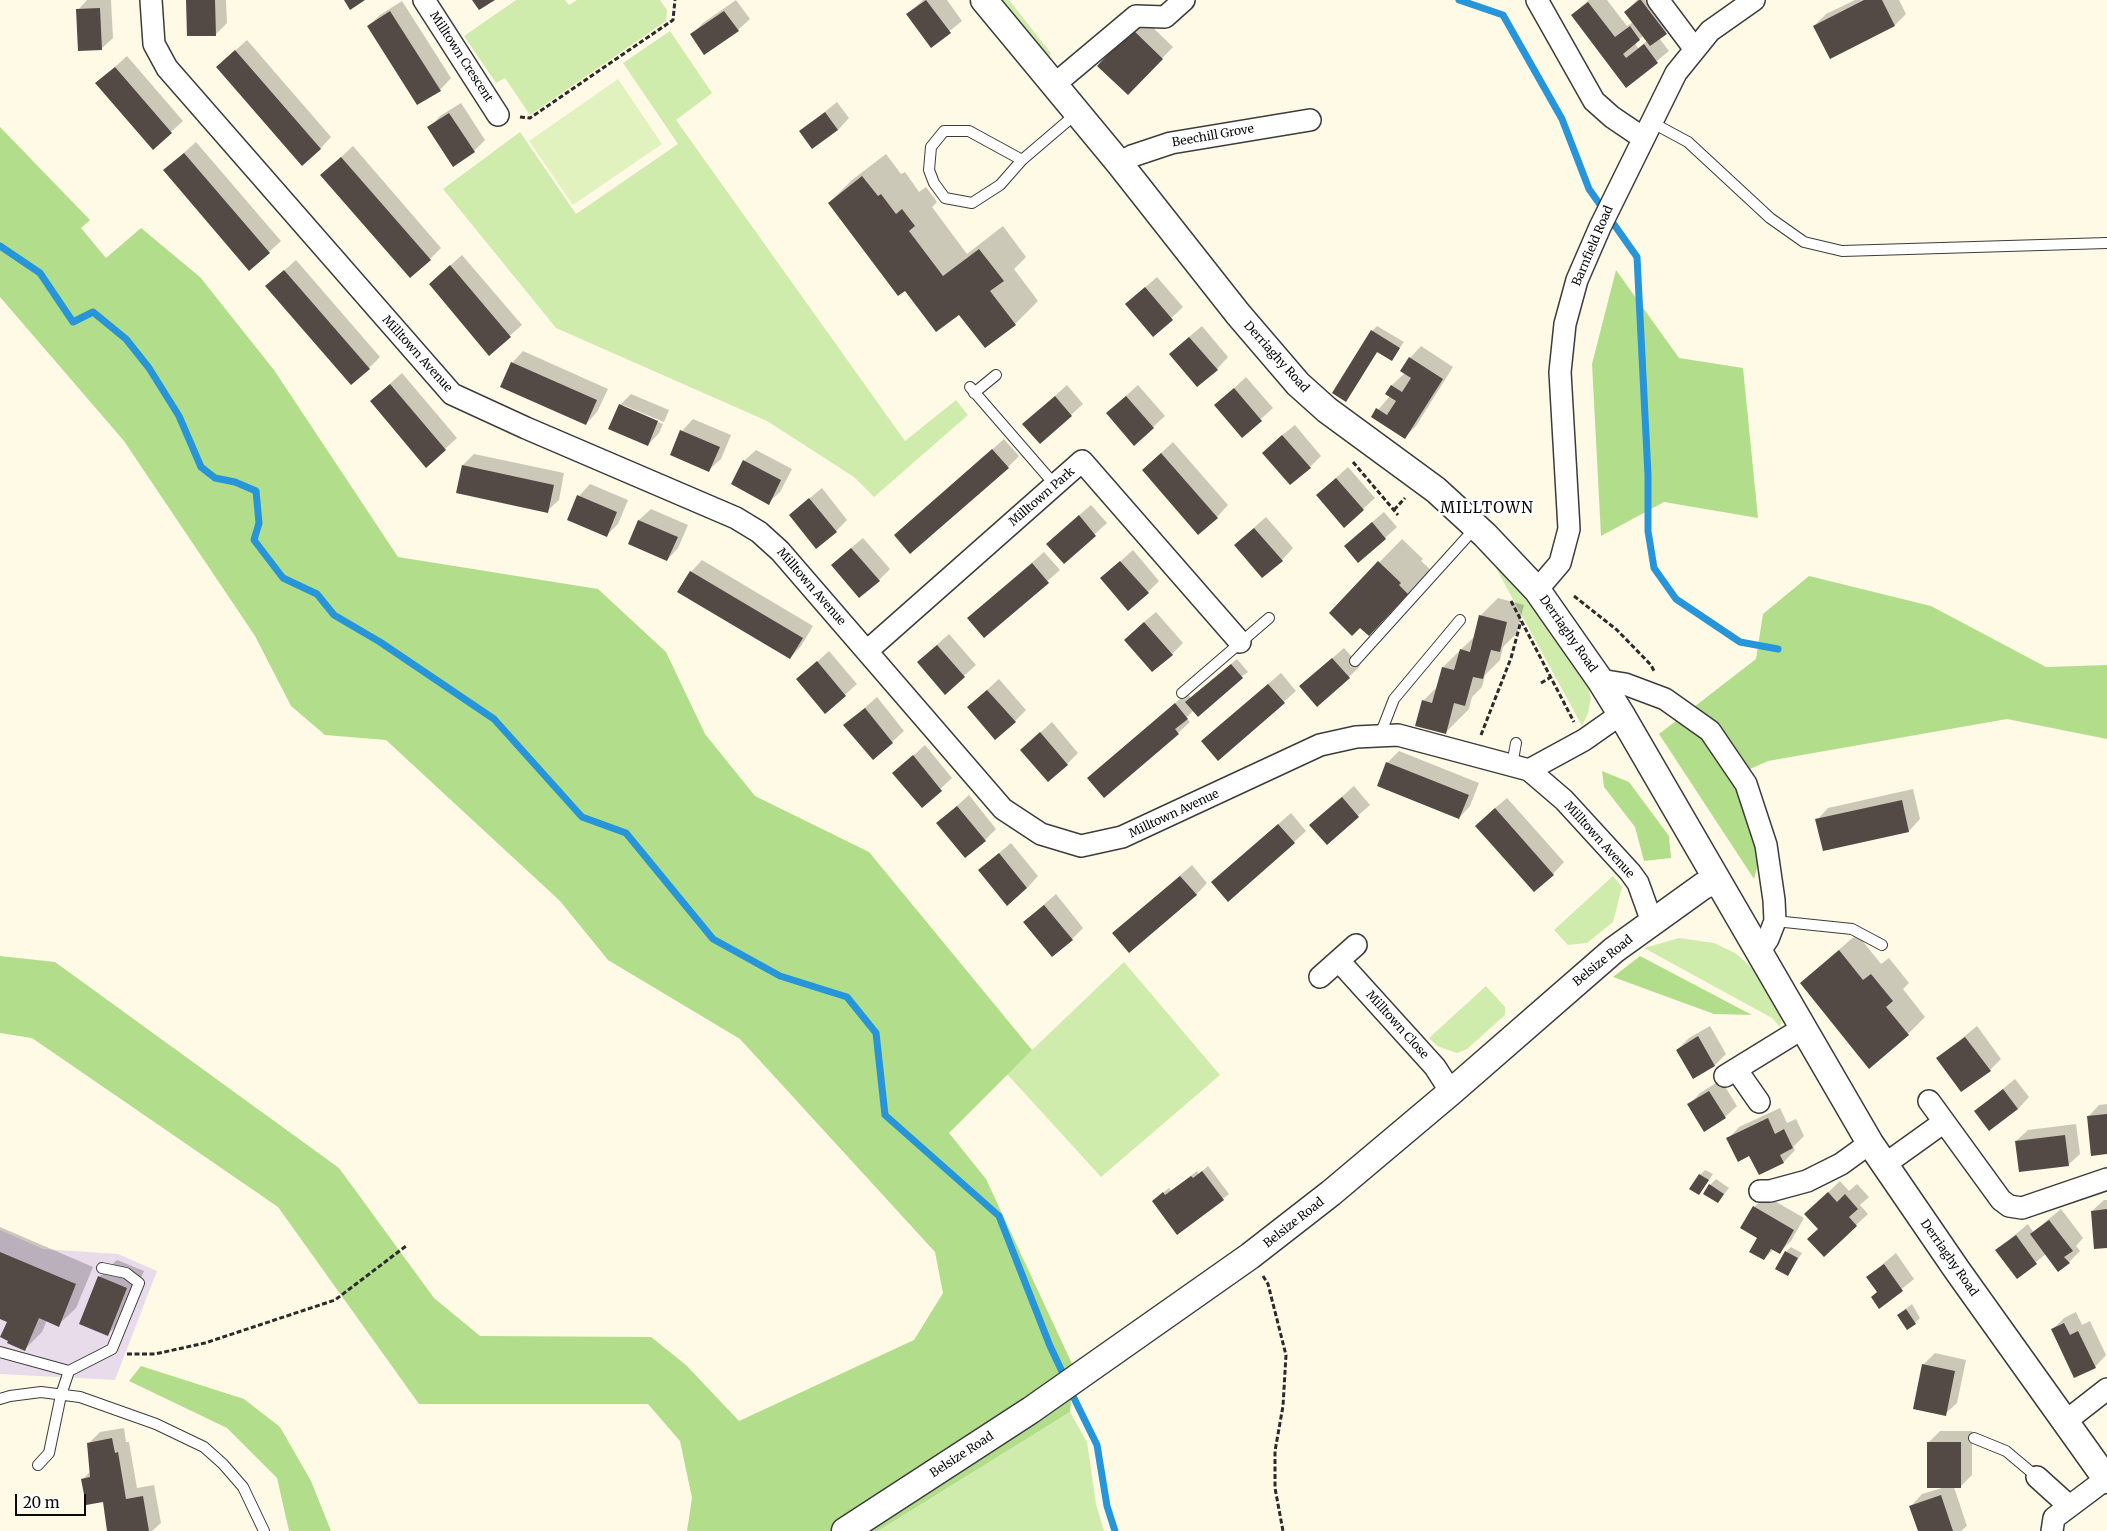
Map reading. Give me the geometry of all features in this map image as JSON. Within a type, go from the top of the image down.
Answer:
[{"type":"street","name":"Milltown Avenue","points":[[151,0],[154,44],[167,68],[452,394],[526,428],[736,518],[759,532],[780,551],[1003,810],[1041,834],[1081,846],[1122,837],[1146,828],[1320,745],[1356,736],[1398,735],[1521,767],[1564,800],[1615,855],[1638,883],[1652,922]]},
{"type":"street","name":"Milltown Crescent","points":[[424,0],[498,114]]},
{"type":"street","name":"Derriaghy Road","points":[[984,0],[1078,112],[1238,314],[1298,384],[1327,410],[1422,479],[1543,583],[1870,1143],[1956,1270],[2107,1479]]},
{"type":"street","points":[[1055,84],[1136,16],[1165,17],[1184,0]]},
{"type":"street","points":[[1537,0],[1594,100],[1612,117],[1647,130]]},
{"type":"street","points":[[1658,0],[1694,48]]},
{"type":"street","name":"Barnfield Road","points":[[1543,583],[1560,563],[1569,529],[1560,372],[1565,324],[1577,280],[1600,227],[1676,73],[1694,48],[1710,31],[1754,0]]},
{"type":"street","name":"Beechill Grove","points":[[1119,163],[1132,156],[1171,143],[1310,120]]},
{"type":"street","name":"Milltown Park","points":[[867,651],[1082,462],[1240,642]]},
{"type":"street","name":"Derriaghy Road","points":[[1600,680],[1625,684],[1665,698],[1710,731],[1746,784],[1766,845],[1775,921]]},
{"type":"street","points":[[1521,767],[1584,740],[1621,714]]},
{"type":"street","name":"Belsize Road","points":[[845,1531],[1031,1410],[1250,1256],[1332,1193],[1452,1092],[1576,981],[1652,922],[1703,886],[1716,880]]},
{"type":"street","points":[[1759,952],[1768,939],[1775,921]]},
{"type":"street","points":[[1320,977],[1356,945]]},
{"type":"street","name":"Milltown Close","points":[[1339,961],[1435,1067],[1452,1092]]},
{"type":"street","points":[[1758,1102],[1731,1073],[1804,1028]]},
{"type":"street","points":[[1929,1101],[2000,1200],[2009,1206],[2022,1208],[2107,1179]]},
{"type":"street","points":[[1884,1165],[1944,1122]]},
{"type":"street","points":[[1760,1191],[1770,1192],[1807,1181],[1842,1164],[1870,1143]]},
{"type":"street","points":[[2066,1421],[2107,1389]]},
{"type":"street","points":[[2037,1478],[2068,1505]]},
{"type":"street","points":[[2052,1531],[2054,1518],[2068,1505],[2107,1479]]},
{"type":"lane","points":[[1022,160],[969,130],[944,131],[931,147],[929,170],[934,183],[945,198],[972,203],[1000,186],[1022,160],[1078,112]]},
{"type":"lane","points":[[1647,130],[1688,142],[1770,218],[1804,242],[1842,251],[2107,243]]},
{"type":"lane","points":[[996,375],[972,390],[1055,485]]},
{"type":"lane","points":[[1355,661],[1476,526]]},
{"type":"lane","points":[[1182,693],[1269,618]]},
{"type":"lane","points":[[1380,735],[1394,699],[1460,620]]},
{"type":"lane","points":[[1516,743],[1521,767]]},
{"type":"lane","points":[[1775,921],[1852,929],[1882,945]]},
{"type":"lane","points":[[0,1352],[68,1371],[112,1349],[139,1282],[126,1273],[102,1268]]},
{"type":"lane","points":[[38,1465],[49,1452],[68,1371]]},
{"type":"lane","points":[[0,1399],[41,1392],[80,1397],[131,1415],[204,1447],[223,1464],[243,1487],[264,1531]]},
{"type":"lane","points":[[1974,1438],[2006,1451],[2037,1478]]},
{"type":"path","points":[[498,114],[530,118],[673,20],[675,0]]},
{"type":"path","points":[[1354,464],[1398,515]]},
{"type":"path","points":[[1543,583],[1617,630],[1651,665],[1665,698]]},
{"type":"path","points":[[1508,596],[1584,740]]},
{"type":"path","points":[[1472,755],[1511,658],[1522,620]]},
{"type":"path","points":[[1541,682],[1551,676]]},
{"type":"path","points":[[112,1349],[123,1354],[155,1354],[205,1343],[335,1300],[406,1246]]},
{"type":"path","points":[[1250,1256],[1268,1284],[1286,1355],[1283,1406],[1275,1451],[1275,1488],[1283,1531]]},
{"type":"shaded area","points":[[0,1230],[43,1249],[118,1254],[157,1271],[115,1380],[0,1374]]},
{"type":"green space","points":[[516,0],[565,0],[569,5],[577,0],[660,0],[667,10],[666,21],[530,115],[505,78],[496,83],[464,36]]},
{"type":"green space","points":[[1002,0],[1009,0],[1051,53],[1048,58]]},
{"type":"green space","points":[[670,31],[712,93],[676,120],[905,441],[956,400],[968,415],[874,497],[854,477],[767,421],[556,328],[443,189],[520,132],[576,214],[678,144],[623,63]]},
{"type":"green space","points":[[618,79],[662,144],[573,205],[529,141]]},
{"type":"green space","points":[[0,127],[90,220],[81,228],[106,258],[141,228],[200,277],[274,370],[398,557],[598,589],[666,652],[705,734],[755,796],[869,852],[1032,1050],[949,1133],[986,1179],[1074,1368],[1070,1412],[878,1531],[687,1531],[692,1498],[680,1441],[648,1404],[419,1404],[278,1207],[32,1038],[0,1033],[0,956],[55,962],[339,1168],[434,1298],[480,1336],[651,1337],[686,1365],[739,1421],[914,1340],[943,1293],[935,1252],[740,1039],[608,960],[560,901],[386,740],[325,735],[291,706],[255,636],[124,441],[0,297]]},
{"type":"green space","points":[[1616,270],[1679,358],[1743,368],[1758,518],[1664,502],[1601,536],[1592,364]]},
{"type":"green space","points":[[1490,557],[1532,605],[1586,681],[1591,698],[1588,713],[1582,726]]},
{"type":"green space","points":[[1809,576],[1931,606],[2046,667],[2107,665],[2107,739],[2007,719],[1768,761],[1732,777],[1761,852],[1754,879],[1659,734],[1756,659],[1763,614]]},
{"type":"green space","points":[[1602,771],[1629,782],[1669,836],[1671,858],[1644,861],[1635,827],[1604,787]]},
{"type":"green space","points":[[1613,876],[1622,887],[1613,922],[1587,943],[1568,945],[1554,930]]},
{"type":"green space","points":[[1679,938],[1714,943],[1735,953],[1748,964],[1759,976],[1782,1017],[1780,1027],[1772,1018],[1644,948]]},
{"type":"green space","points":[[1640,956],[1752,1015],[1714,1014],[1613,977]]},
{"type":"green space","points":[[1124,962],[1220,1075],[1101,1177],[1007,1074]]},
{"type":"green space","points":[[1486,986],[1505,1007],[1505,1015],[1467,1049],[1457,1053],[1437,1046],[1429,1038]]},
{"type":"green space","points":[[141,1366],[244,1399],[280,1427],[311,1481],[331,1531],[289,1531],[277,1478],[227,1428],[129,1381]]},
{"type":"green space","points":[[1070,1412],[1087,1442],[1096,1504],[1104,1531],[878,1531]]},
{"type":"building","points":[[186,0],[215,0],[216,36],[187,36]]},
{"type":"building","points":[[344,0],[365,0],[350,10]]},
{"type":"building","points":[[472,0],[495,0],[479,10]]},
{"type":"building","points":[[926,0],[951,33],[931,48],[906,14]]},
{"type":"building","points":[[1641,0],[1667,34],[1650,46],[1624,12]]},
{"type":"building","points":[[1864,0],[1882,0],[1895,26],[1830,59],[1813,26]]},
{"type":"building","points":[[1588,2],[1615,37],[1630,26],[1640,40],[1623,54],[1626,58],[1644,44],[1658,63],[1626,88],[1571,15]]},
{"type":"building","points":[[100,8],[102,50],[78,51],[76,9]]},
{"type":"building","points":[[390,11],[441,91],[417,105],[367,26]]},
{"type":"building","points":[[724,11],[739,31],[704,55],[690,34]]},
{"type":"building","points":[[1132,29],[1163,59],[1128,95],[1097,66]]},
{"type":"building","points":[[235,50],[321,149],[302,166],[216,67]]},
{"type":"building","points":[[115,67],[172,133],[153,150],[95,83]]},
{"type":"building","points":[[825,112],[838,130],[812,149],[799,131]]},
{"type":"building","points":[[449,113],[475,152],[453,167],[427,127]]},
{"type":"building","points":[[184,153],[270,253],[249,271],[163,170]]},
{"type":"building","points":[[341,157],[431,260],[410,278],[320,175]]},
{"type":"building","points":[[862,176],[878,196],[881,194],[896,214],[902,209],[915,226],[909,231],[943,276],[979,249],[1004,281],[990,291],[1016,325],[985,348],[959,315],[936,332],[905,291],[898,296],[828,203]]},
{"type":"building","points":[[450,265],[511,337],[489,356],[429,284]]},
{"type":"building","points":[[284,270],[370,369],[351,385],[265,286]]},
{"type":"building","points":[[1145,287],[1173,320],[1153,337],[1125,304]]},
{"type":"building","points":[[1371,330],[1400,348],[1392,361],[1377,352],[1346,402],[1332,393]]},
{"type":"building","points":[[1189,337],[1218,370],[1197,387],[1169,354]]},
{"type":"building","points":[[1409,357],[1443,379],[1405,439],[1371,417],[1376,408],[1387,415],[1396,401],[1385,394],[1391,385],[1402,392],[1411,378],[1400,371]]},
{"type":"building","points":[[511,362],[597,400],[586,425],[500,387]]},
{"type":"building","points":[[390,384],[446,450],[426,468],[370,401]]},
{"type":"building","points":[[1234,388],[1262,421],[1242,438],[1214,405]]},
{"type":"building","points":[[1055,396],[1072,416],[1040,444],[1022,424]]},
{"type":"building","points":[[1126,396],[1154,428],[1134,446],[1106,413]]},
{"type":"building","points":[[619,404],[658,421],[648,446],[608,429]]},
{"type":"building","points":[[680,430],[720,447],[709,472],[670,455]]},
{"type":"building","points":[[1282,435],[1311,468],[1290,485],[1262,453]]},
{"type":"building","points":[[992,449],[1009,468],[910,554],[894,535]]},
{"type":"building","points":[[1161,453],[1218,518],[1198,535],[1142,470]]},
{"type":"building","points":[[743,460],[781,480],[769,505],[731,484]]},
{"type":"building","points":[[462,465],[554,485],[548,513],[456,493]]},
{"type":"building","points":[[1336,478],[1364,510],[1344,528],[1316,495]]},
{"type":"building","points":[[577,495],[617,512],[607,537],[567,520]]},
{"type":"building","points":[[809,498],[837,532],[816,549],[789,515]]},
{"type":"building","points":[[1079,515],[1096,536],[1064,564],[1046,544]]},
{"type":"building","points":[[638,520],[678,537],[667,561],[628,544]]},
{"type":"building","points":[[1372,522],[1386,539],[1358,563],[1344,546]]},
{"type":"building","points":[[1254,528],[1283,561],[1262,578],[1234,545]]},
{"type":"building","points":[[851,548],[880,581],[859,598],[831,565]]},
{"type":"building","points":[[1120,561],[1149,593],[1128,611],[1100,578]]},
{"type":"building","points":[[1378,561],[1401,583],[1399,585],[1408,594],[1369,636],[1360,628],[1352,636],[1329,613]]},
{"type":"building","points":[[1032,563],[1049,583],[984,638],[967,618]]},
{"type":"building","points":[[690,571],[803,638],[790,659],[677,592]]},
{"type":"building","points":[[1479,615],[1507,622],[1500,652],[1491,650],[1483,679],[1473,677],[1465,706],[1454,703],[1446,734],[1415,726],[1422,700],[1432,703],[1442,667],[1454,670],[1460,649],[1470,652]]},
{"type":"building","points":[[1144,622],[1173,655],[1152,672],[1124,640]]},
{"type":"building","points":[[937,645],[965,677],[945,695],[917,662]]},
{"type":"building","points":[[1332,658],[1350,678],[1317,707],[1299,686]]},
{"type":"building","points":[[817,661],[846,696],[825,714],[796,679]]},
{"type":"building","points":[[1231,664],[1243,678],[1198,717],[1185,702]]},
{"type":"building","points":[[1268,684],[1285,703],[1218,761],[1201,741]]},
{"type":"building","points":[[987,690],[1016,722],[995,740],[967,707]]},
{"type":"building","points":[[1175,703],[1188,719],[1175,729],[1179,734],[1104,798],[1087,778]]},
{"type":"building","points":[[865,708],[893,743],[873,760],[843,725]]},
{"type":"building","points":[[1040,732],[1068,765],[1048,782],[1020,750]]},
{"type":"building","points":[[913,755],[942,791],[922,808],[892,773]]},
{"type":"building","points":[[1386,762],[1469,795],[1459,819],[1377,786]]},
{"type":"building","points":[[1342,797],[1359,817],[1327,845],[1309,825]]},
{"type":"building","points":[[1902,800],[1909,832],[1823,851],[1815,819]]},
{"type":"building","points":[[957,806],[986,841],[965,858],[936,823]]},
{"type":"building","points":[[1495,808],[1554,875],[1534,892],[1475,826]]},
{"type":"building","points":[[1278,824],[1295,843],[1228,902],[1211,882]]},
{"type":"building","points":[[999,853],[1027,888],[1007,906],[978,870]]},
{"type":"building","points":[[1180,876],[1197,895],[1129,953],[1112,933]]},
{"type":"building","points":[[1044,905],[1073,940],[1052,957],[1023,922]]},
{"type":"building","points":[[1839,950],[1863,980],[1871,974],[1893,1001],[1886,1007],[1909,1035],[1869,1069],[1800,983]]},
{"type":"building","points":[[1698,1036],[1715,1066],[1693,1079],[1676,1050]]},
{"type":"building","points":[[1965,1037],[1991,1071],[1961,1092],[1936,1058]]},
{"type":"building","points":[[2003,1089],[2018,1109],[1989,1131],[1974,1111]]},
{"type":"building","points":[[1709,1091],[1726,1118],[1704,1132],[1687,1104]]},
{"type":"building","points":[[2107,1114],[2107,1154],[2091,1156],[2087,1116]]},
{"type":"building","points":[[1768,1118],[1775,1134],[1784,1129],[1793,1148],[1780,1155],[1784,1163],[1759,1175],[1749,1156],[1738,1162],[1726,1138]]},
{"type":"building","points":[[2065,1135],[2069,1166],[2019,1172],[2015,1141]]},
{"type":"building","points":[[1202,1171],[1224,1200],[1177,1235],[1152,1201],[1163,1192],[1165,1195],[1191,1176],[1193,1178]]},
{"type":"building","points":[[1699,1174],[1709,1180],[1699,1195],[1689,1189]]},
{"type":"building","points":[[1709,1184],[1724,1194],[1718,1203],[1703,1194]]},
{"type":"building","points":[[1828,1192],[1837,1202],[1845,1194],[1858,1209],[1849,1217],[1857,1226],[1824,1257],[1807,1239],[1818,1229],[1804,1214]]},
{"type":"building","points":[[1753,1206],[1794,1230],[1780,1254],[1771,1249],[1764,1260],[1749,1252],[1757,1238],[1740,1228]]},
{"type":"building","points":[[2107,1209],[2107,1248],[2094,1249],[2091,1211]]},
{"type":"building","points":[[2049,1220],[2073,1251],[2064,1257],[2070,1263],[2058,1272],[2030,1234]]},
{"type":"building","points":[[2016,1235],[2037,1264],[2017,1279],[1995,1250]]},
{"type":"building","points":[[1785,1251],[1798,1258],[1788,1276],[1775,1269]]},
{"type":"building","points":[[0,1252],[76,1284],[59,1327],[39,1318],[25,1351],[7,1343],[8,1341],[0,1337],[7,1322],[0,1319]]},
{"type":"building","points":[[1884,1264],[1903,1291],[1879,1309],[1871,1297],[1877,1292],[1866,1277]]},
{"type":"building","points":[[98,1276],[127,1288],[108,1336],[79,1324]]},
{"type":"building","points":[[1906,1309],[1916,1324],[1907,1330],[1897,1315]]},
{"type":"building","points":[[2064,1323],[2070,1335],[2078,1331],[2096,1368],[2074,1378],[2051,1329]]},
{"type":"building","points":[[1922,1364],[1955,1371],[1946,1416],[1913,1409]]},
{"type":"building","points":[[112,1438],[115,1453],[118,1452],[126,1499],[143,1496],[149,1531],[107,1531],[103,1502],[86,1505],[81,1479],[90,1477],[87,1443]]},
{"type":"building","points":[[1927,1442],[1961,1442],[1961,1488],[1927,1488]]},
{"type":"building","points":[[1941,1495],[1953,1531],[1918,1531],[1909,1506]]},
{"type":"waterway","points":[[1459,0],[1503,15],[1562,119],[1589,189],[1637,257],[1648,475],[1648,531],[1654,568],[1676,599],[1740,642],[1778,649]]},
{"type":"waterway","points":[[0,246],[40,273],[73,322],[93,312],[126,339],[149,368],[179,416],[201,467],[215,478],[235,482],[256,491],[259,523],[254,540],[283,578],[317,594],[334,615],[380,642],[494,719],[582,817],[626,833],[713,939],[780,976],[847,997],[876,1033],[885,1115],[999,1216],[1050,1346],[1066,1380]]},
{"type":"waterway","points":[[1070,1390],[1097,1445],[1107,1506],[1115,1531]]},
{"type":"district","name":"MILLTOWN","points":[[1487,509]]}]
